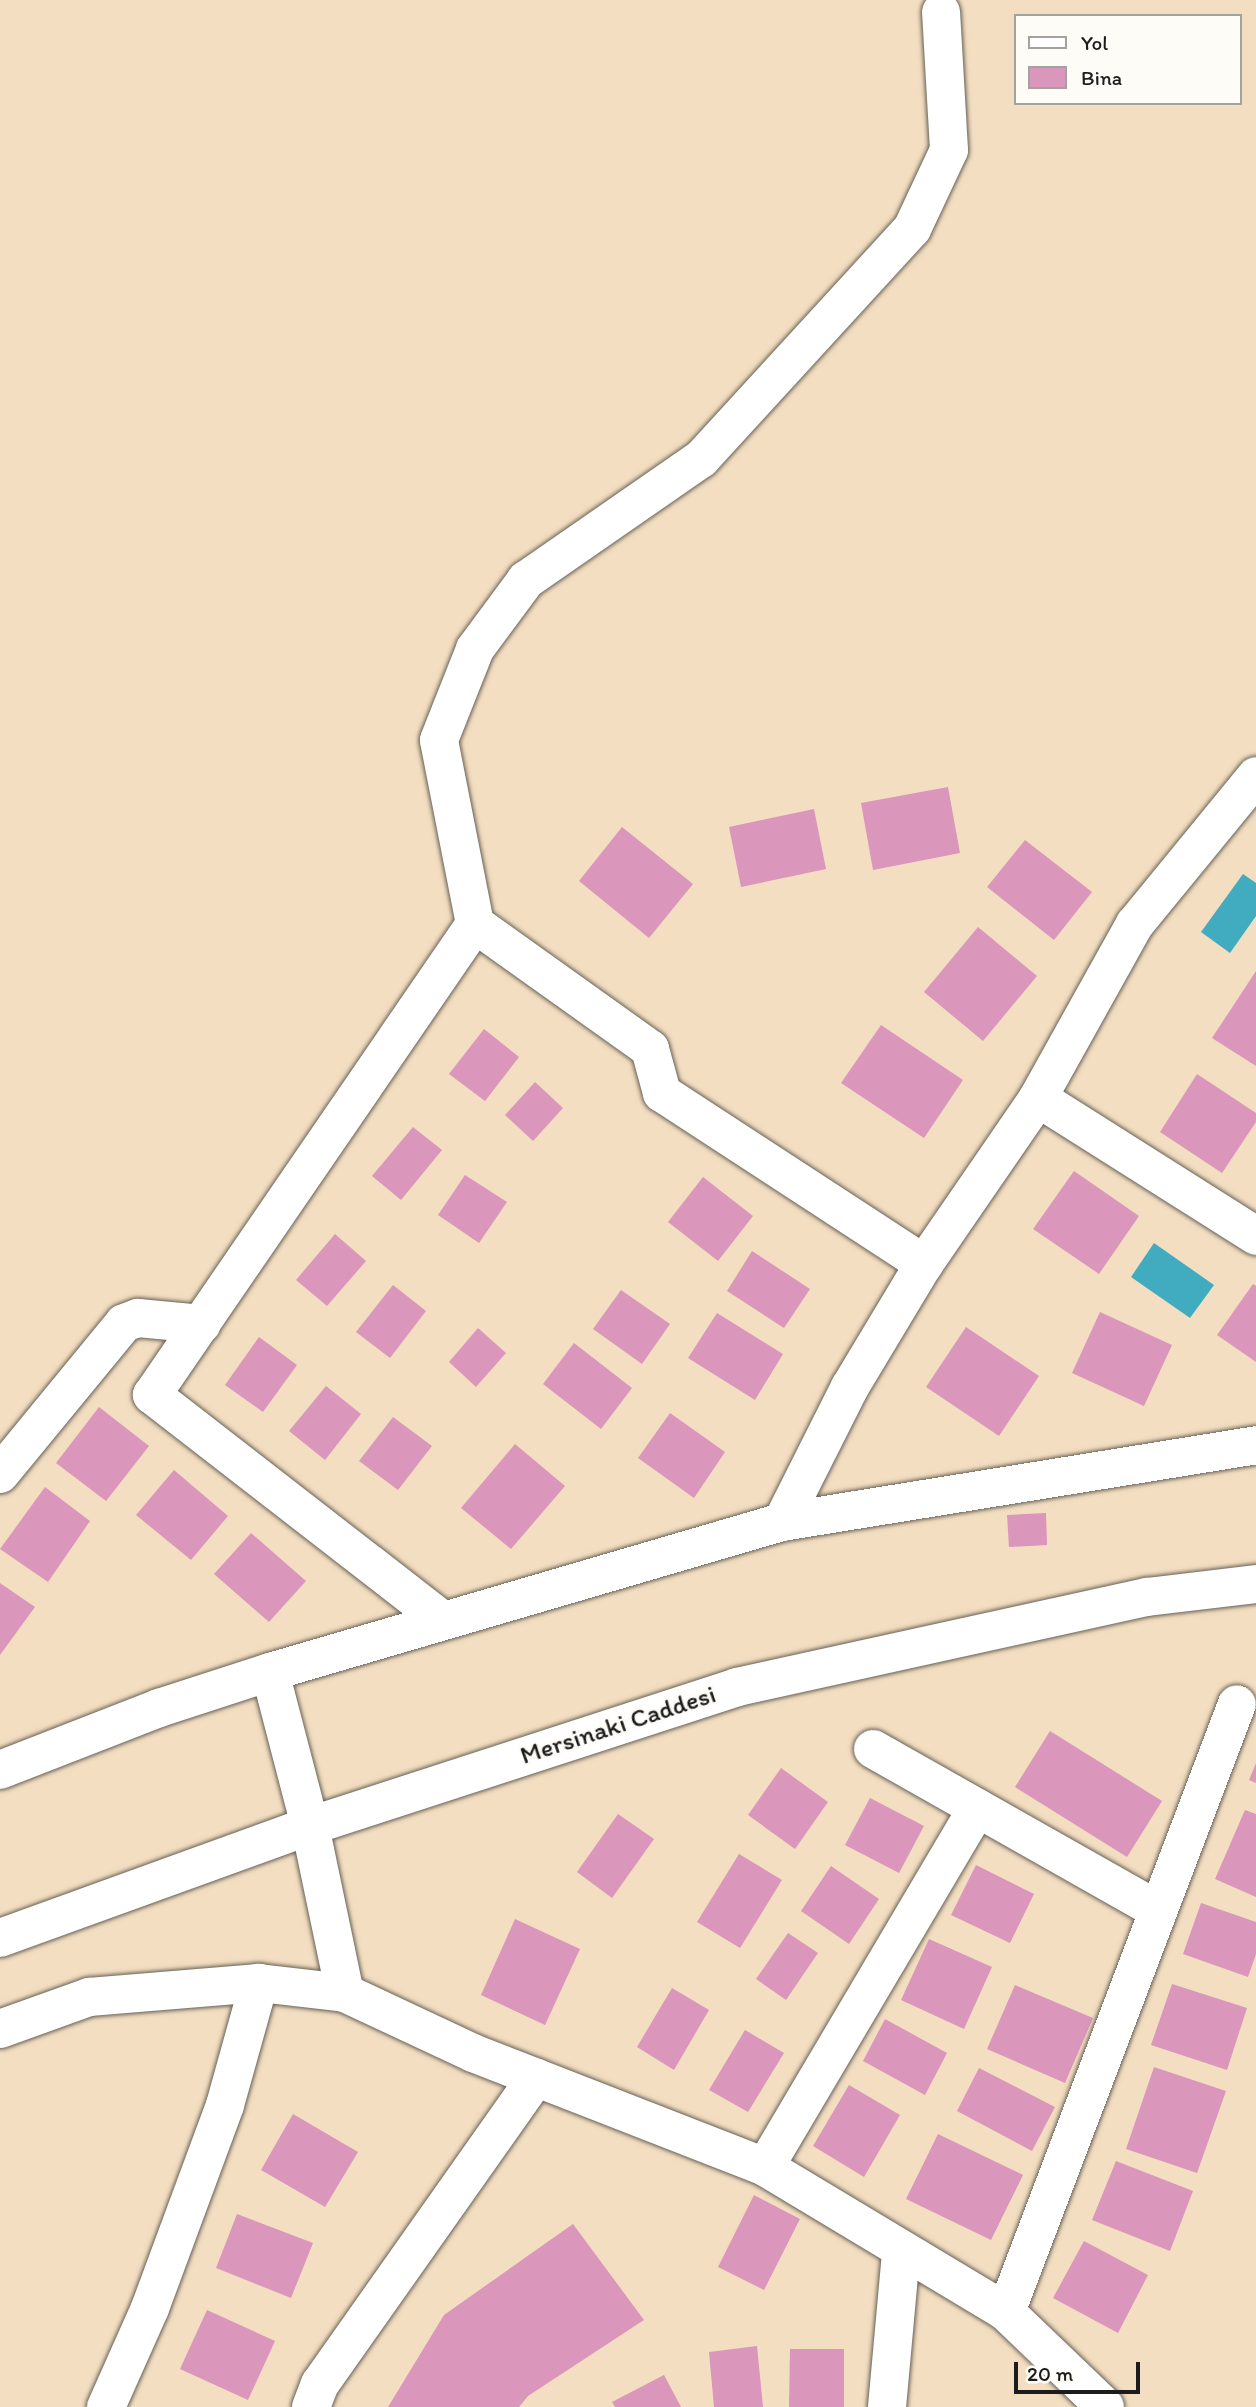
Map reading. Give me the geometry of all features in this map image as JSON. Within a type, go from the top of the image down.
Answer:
[{"type":"street","points":[[924,1264],[662,1093],[650,1049],[475,923],[439,740],[475,649],[527,580],[701,459],[912,229],[949,150],[940,12]]},
{"type":"street","points":[[782,1522],[850,1387],[924,1264],[1038,1098],[1135,924],[1256,776]]},
{"type":"street","points":[[441,1619],[152,1395],[475,923]]},
{"type":"street","points":[[1038,1098],[1256,1236]]},
{"type":"street","points":[[0,1474],[124,1323],[138,1318],[202,1324]]},
{"type":"street","points":[[0,1770],[159,1708],[270,1672],[441,1619],[782,1522],[1256,1446]]},
{"type":"street","name":"Mersinaki Caddesi","points":[[0,1938],[310,1826],[737,1686],[1147,1597],[1256,1584]]},
{"type":"street","points":[[270,1672],[310,1826],[345,1993]]},
{"type":"street","points":[[1006,2312],[1237,1704]]},
{"type":"street","points":[[873,1749],[1158,1910]]},
{"type":"street","points":[[765,2167],[977,1808]]},
{"type":"street","points":[[106,2407],[150,2308],[226,2105],[259,1983]]},
{"type":"street","points":[[0,2029],[89,1997],[259,1983],[345,1993],[536,2078],[765,2167],[901,2252],[1006,2312],[1105,2407]]},
{"type":"street","points":[[311,2407],[320,2384],[536,2078]]},
{"type":"street","points":[[887,2407],[901,2252]]},
{"type":"water","points":[[1243,874],[1256,883],[1256,916],[1230,953],[1201,932]]},
{"type":"water","points":[[1154,1243],[1214,1285],[1190,1318],[1131,1277]]},
{"type":"building","points":[[948,787],[960,853],[873,870],[861,803]]},
{"type":"building","points":[[814,809],[826,869],[741,887],[729,827]]},
{"type":"building","points":[[622,827],[693,884],[649,938],[579,881]]},
{"type":"building","points":[[1025,840],[1092,892],[1054,940],[987,887]]},
{"type":"building","points":[[978,927],[1037,976],[983,1041],[924,992]]},
{"type":"building","points":[[1256,971],[1256,1066],[1212,1038]]},
{"type":"building","points":[[881,1025],[963,1080],[924,1138],[841,1083]]},
{"type":"building","points":[[484,1029],[519,1057],[485,1101],[449,1074]]},
{"type":"building","points":[[1197,1074],[1256,1113],[1256,1122],[1222,1173],[1160,1132]]},
{"type":"building","points":[[535,1082],[563,1108],[533,1141],[505,1115]]},
{"type":"building","points":[[413,1127],[442,1150],[401,1200],[372,1176]]},
{"type":"building","points":[[1074,1171],[1139,1216],[1099,1274],[1033,1229]]},
{"type":"building","points":[[465,1175],[507,1202],[479,1243],[438,1215]]},
{"type":"building","points":[[703,1177],[753,1216],[718,1261],[668,1222]]},
{"type":"building","points":[[335,1234],[366,1261],[327,1306],[296,1280]]},
{"type":"building","points":[[752,1251],[810,1289],[784,1328],[727,1291]]},
{"type":"building","points":[[1253,1284],[1256,1286],[1256,1362],[1217,1335]]},
{"type":"building","points":[[393,1285],[426,1311],[390,1358],[356,1332]]},
{"type":"building","points":[[621,1290],[670,1324],[642,1364],[593,1329]]},
{"type":"building","points":[[1100,1312],[1172,1345],[1144,1406],[1072,1373]]},
{"type":"building","points":[[717,1313],[783,1354],[755,1400],[688,1358]]},
{"type":"building","points":[[966,1327],[1039,1376],[999,1436],[926,1387]]},
{"type":"building","points":[[478,1328],[506,1353],[476,1387],[449,1362]]},
{"type":"building","points":[[259,1337],[297,1365],[263,1412],[225,1385]]},
{"type":"building","points":[[574,1343],[632,1388],[601,1429],[543,1384]]},
{"type":"building","points":[[326,1386],[361,1414],[325,1460],[289,1431]]},
{"type":"building","points":[[99,1407],[149,1446],[106,1501],[56,1463]]},
{"type":"building","points":[[670,1413],[725,1452],[694,1498],[638,1458]]},
{"type":"building","points":[[393,1417],[432,1446],[398,1490],[359,1461]]},
{"type":"building","points":[[515,1444],[565,1486],[511,1549],[461,1508]]},
{"type":"building","points":[[174,1470],[228,1516],[191,1560],[136,1515]]},
{"type":"building","points":[[45,1487],[90,1521],[48,1582],[0,1549]]},
{"type":"building","points":[[1046,1513],[1047,1545],[1009,1547],[1007,1515]]},
{"type":"building","points":[[251,1533],[306,1581],[269,1622],[214,1574]]},
{"type":"building","points":[[0,1583],[35,1607],[0,1655]]},
{"type":"building","points":[[1050,1731],[1162,1801],[1127,1857],[1015,1787]]},
{"type":"building","points":[[1256,1763],[1256,1783],[1249,1780]]},
{"type":"building","points":[[781,1768],[828,1802],[795,1849],[748,1815]]},
{"type":"building","points":[[870,1798],[924,1826],[899,1873],[845,1845]]},
{"type":"building","points":[[1245,1810],[1256,1814],[1256,1897],[1215,1879]]},
{"type":"building","points":[[618,1814],[654,1839],[612,1898],[577,1872]]},
{"type":"building","points":[[739,1854],[782,1880],[740,1948],[697,1922]]},
{"type":"building","points":[[976,1865],[1034,1894],[1010,1943],[951,1915]]},
{"type":"building","points":[[831,1866],[879,1899],[849,1944],[801,1911]]},
{"type":"building","points":[[1201,1903],[1256,1922],[1256,1954],[1248,1977],[1183,1954]]},
{"type":"building","points":[[515,1919],[580,1949],[545,2025],[481,1995]]},
{"type":"building","points":[[788,1933],[818,1953],[786,2000],[756,1979]]},
{"type":"building","points":[[929,1939],[992,1967],[964,2029],[901,2000]]},
{"type":"building","points":[[1172,1984],[1247,2008],[1227,2070],[1151,2045]]},
{"type":"building","points":[[1015,1985],[1093,2018],[1065,2083],[987,2049]]},
{"type":"building","points":[[672,1988],[709,2010],[674,2070],[637,2047]]},
{"type":"building","points":[[885,2019],[947,2053],[925,2095],[863,2061]]},
{"type":"building","points":[[745,2030],[784,2053],[748,2112],[709,2090]]},
{"type":"building","points":[[1154,2067],[1226,2091],[1197,2173],[1126,2149]]},
{"type":"building","points":[[979,2068],[1055,2107],[1032,2151],[957,2111]]},
{"type":"building","points":[[849,2085],[900,2115],[864,2177],[813,2146]]},
{"type":"building","points":[[293,2114],[358,2152],[325,2207],[261,2170]]},
{"type":"building","points":[[938,2134],[1023,2175],[991,2240],[906,2199]]},
{"type":"building","points":[[1116,2161],[1193,2191],[1170,2251],[1092,2220]]},
{"type":"building","points":[[754,2195],[800,2219],[764,2290],[718,2267]]},
{"type":"building","points":[[237,2214],[313,2243],[291,2298],[216,2268]]},
{"type":"building","points":[[573,2224],[644,2320],[528,2396],[519,2407],[388,2407],[444,2315]]},
{"type":"building","points":[[1084,2241],[1148,2275],[1118,2333],[1053,2298]]},
{"type":"building","points":[[207,2310],[275,2341],[248,2400],[180,2369]]},
{"type":"building","points":[[757,2346],[763,2407],[714,2407],[709,2352]]},
{"type":"building","points":[[790,2349],[844,2349],[844,2407],[789,2407]]},
{"type":"building","points":[[664,2375],[681,2407],[615,2407],[612,2402]]}]
